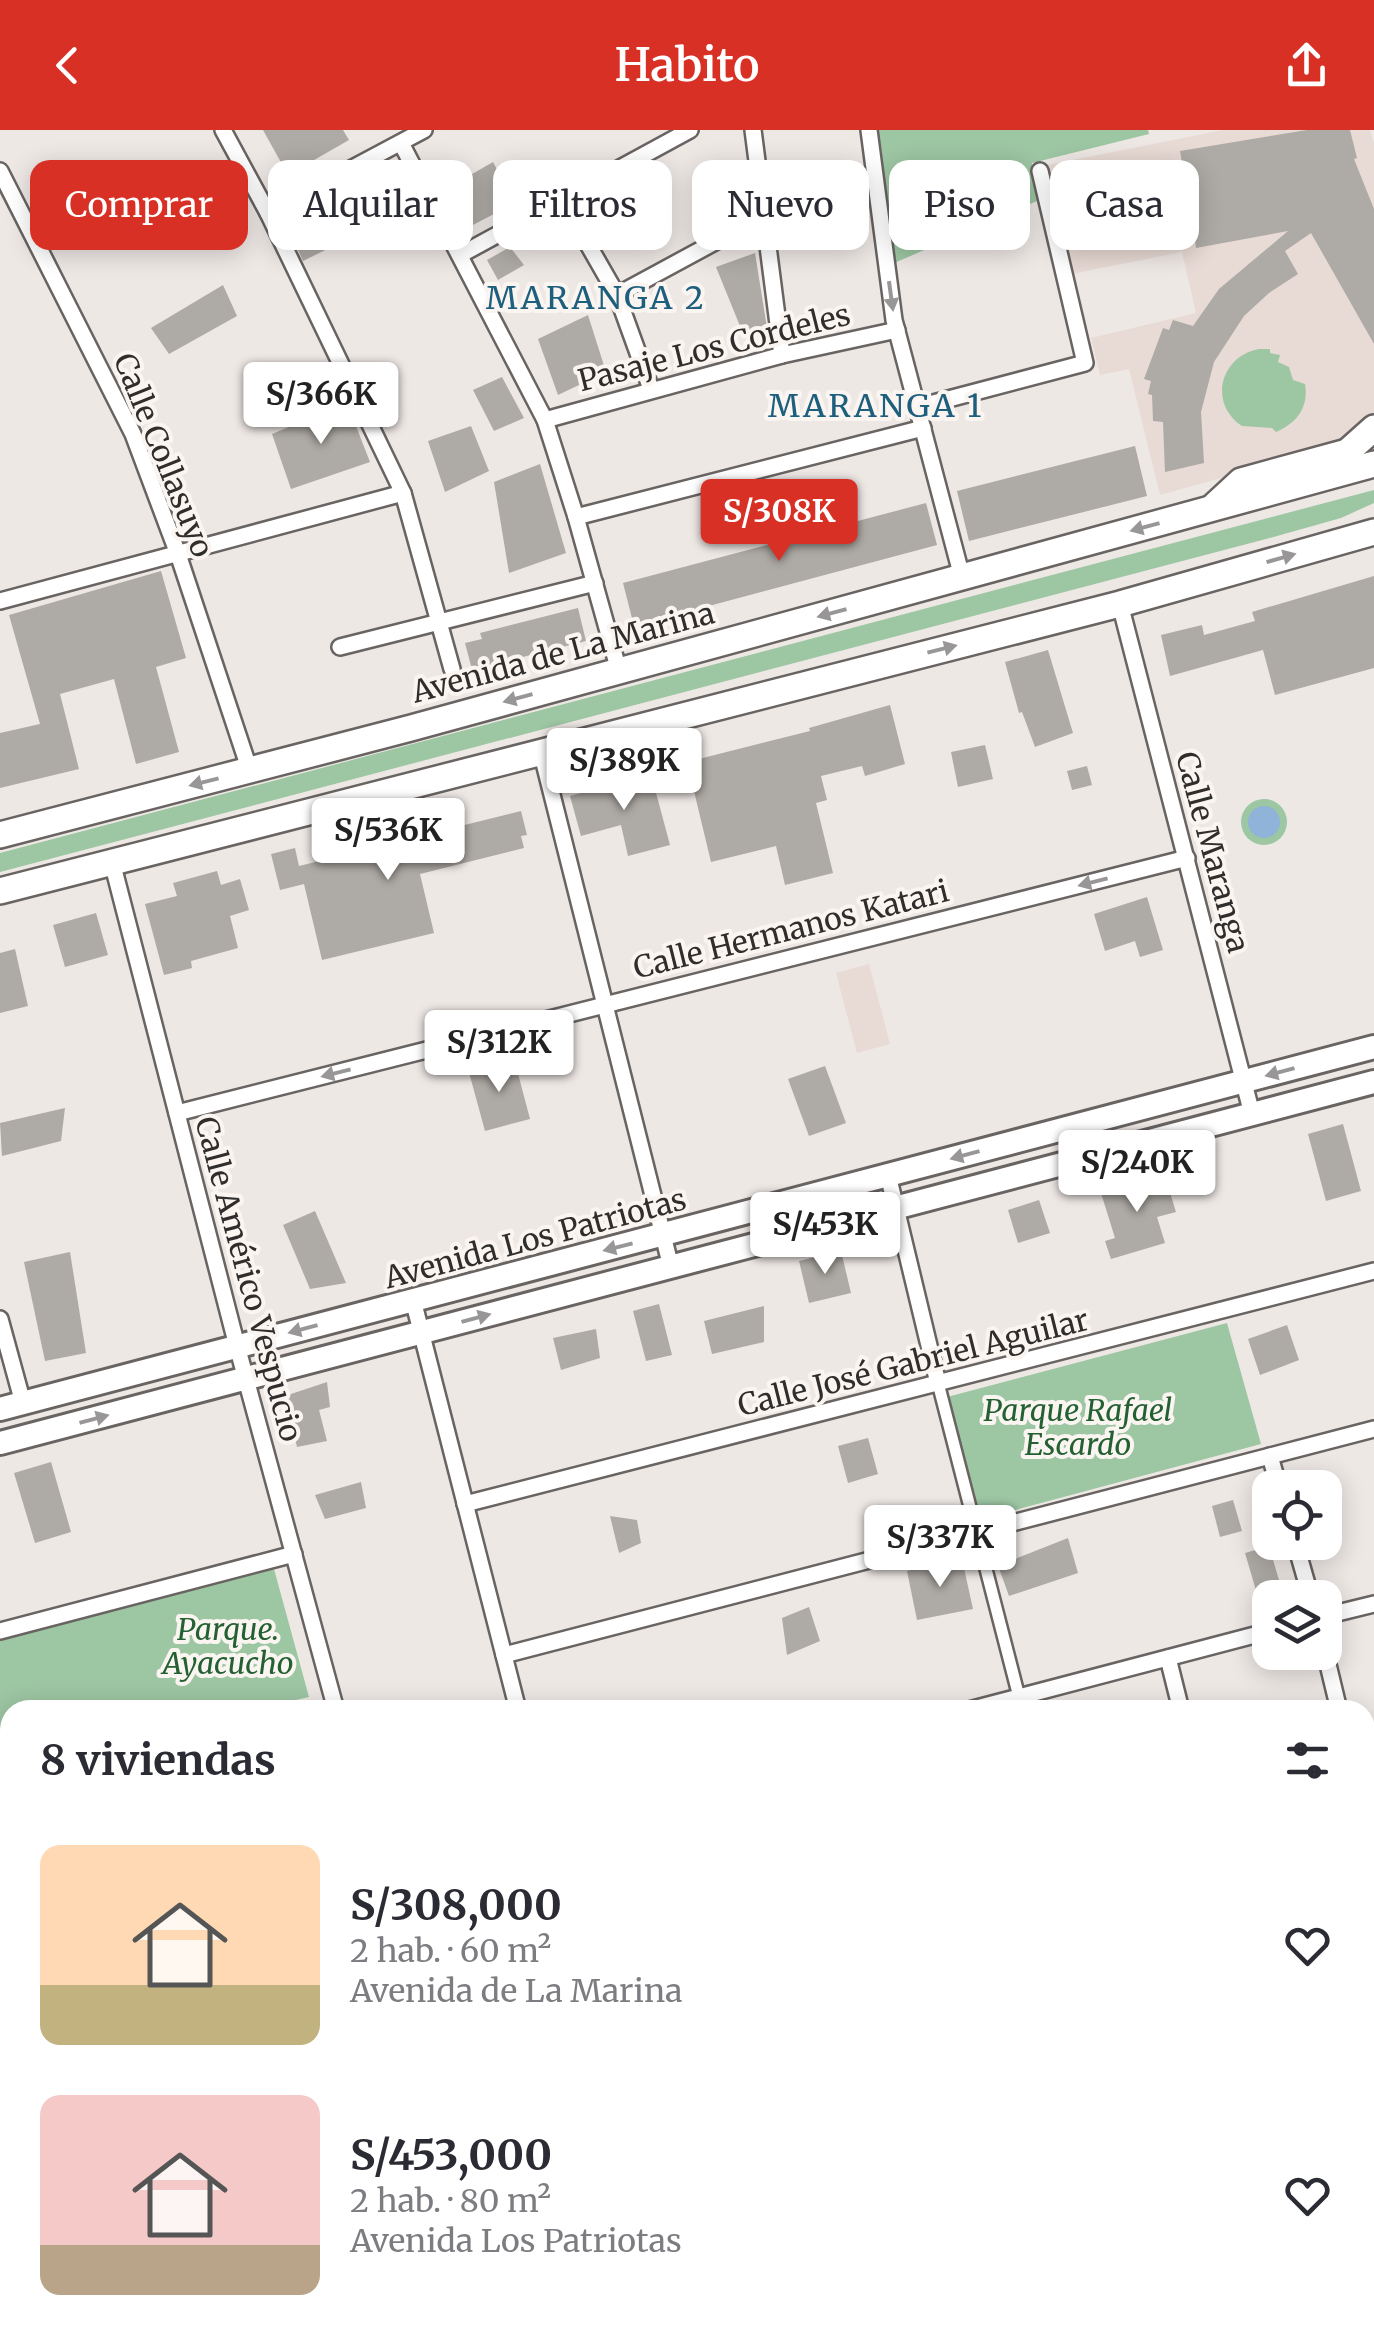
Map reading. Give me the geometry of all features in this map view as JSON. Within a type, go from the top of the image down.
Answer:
[{"type":"main road","points":[[1318,479],[1374,428]]},
{"type":"main road","points":[[1212,508],[1241,481],[1347,452]]},
{"type":"main road","name":"Avenida de La Marina","points":[[0,835],[250,771],[1374,464]]},
{"type":"main road","points":[[0,890],[1120,604],[1374,532]]},
{"type":"main road","name":"Avenida Los Patriotas","points":[[0,1409],[1374,1047]]},
{"type":"main road","name":"Avenida Los Patriotas","points":[[0,1443],[1374,1082]]},
{"type":"street","points":[[223,130],[268,214]]},
{"type":"street","points":[[369,160],[424,130]]},
{"type":"street","points":[[635,160],[690,130]]},
{"type":"street","points":[[753,130],[757,160]]},
{"type":"street","points":[[869,130],[896,330],[962,577]]},
{"type":"street","points":[[401,143],[545,420],[619,671]]},
{"type":"street","points":[[918,407],[1085,362],[1040,171]]},
{"type":"street","name":"Calle Collasuyo","points":[[0,172],[133,434],[178,554],[250,771]]},
{"type":"street","points":[[460,255],[493,237]]},
{"type":"street","points":[[285,250],[403,493],[452,668]]},
{"type":"street","points":[[591,250],[617,296],[652,389]]},
{"type":"street","points":[[617,296],[702,250]]},
{"type":"street","points":[[768,250],[782,354]]},
{"type":"street","name":"Pasaje Los Cordeles","points":[[545,420],[782,354],[896,330]]},
{"type":"street","points":[[576,517],[923,428]]},
{"type":"street","points":[[0,601],[403,493]]},
{"type":"street","points":[[340,646],[595,582]]},
{"type":"street","name":"Calle Maranga","points":[[1120,604],[1252,1114]]},
{"type":"street","points":[[541,751],[671,1267]]},
{"type":"street","name":"Calle Hermanos Katari","points":[[177,1113],[1187,858]]},
{"type":"street","name":"Calle Américo Vespucio","points":[[112,862],[333,1700]]},
{"type":"street","points":[[888,1175],[1019,1700]]},
{"type":"street","name":"Calle José Gabriel Aguilar","points":[[465,1504],[1374,1271]]},
{"type":"street","points":[[413,1300],[515,1700]]},
{"type":"street","points":[[0,1318],[23,1402]]},
{"type":"street","points":[[504,1655],[1374,1429]]},
{"type":"street","points":[[1270,1456],[1274,1470]]},
{"type":"street","points":[[0,1631],[294,1554]]},
{"type":"street","points":[[1342,1612],[1374,1604]]},
{"type":"street","points":[[1033,1700],[1252,1636]]},
{"type":"street","points":[[1168,1658],[1178,1700]]},
{"type":"street","points":[[1330,1670],[1337,1700]]},
{"type":"shaded area","points":[[1223,130],[1370,130],[1374,143],[1374,418],[1345,444],[1160,495],[1129,369],[1100,375],[1091,338],[1196,313],[1182,252],[1071,274],[1066,250],[1199,250],[1199,160],[1072,160]]},
{"type":"shaded area","points":[[869,964],[890,1044],[857,1053],[836,973]]},
{"type":"green space","points":[[877,130],[1148,130],[1149,134],[1032,163],[1037,201],[1030,204],[1030,160],[889,160],[889,237]]},
{"type":"green space","points":[[890,250],[924,250],[892,264]]},
{"type":"green space","points":[[1259,349],[1270,349],[1270,353],[1280,355],[1278,362],[1289,367],[1293,380],[1305,384],[1300,413],[1276,432],[1272,428],[1242,426],[1231,417],[1222,394],[1223,382],[1235,361]]},
{"type":"green space","points":[[1374,490],[1374,503],[1341,518],[1266,539],[0,872],[0,853]]},
{"type":"green space","points":[[1264,799],[1280,806],[1287,822],[1280,838],[1264,845],[1248,838],[1241,822],[1248,806]]},
{"type":"green space","name":"Parque Rafael Escardo","points":[[1227,1323],[1261,1444],[978,1520],[947,1397]]},
{"type":"green space","name":"Parque. Ayacucho","points":[[274,1569],[309,1697],[0,1700],[0,1637]]},
{"type":"water","points":[[1264,806],[1275,811],[1280,822],[1275,833],[1264,838],[1253,833],[1248,822],[1253,811]]},
{"type":"building","points":[[263,130],[343,130],[349,140],[314,160],[280,160]]},
{"type":"building","points":[[1307,130],[1350,130],[1357,158],[1354,159],[1374,209],[1374,344],[1311,233],[1285,251],[1298,274],[1244,316],[1214,362],[1201,412],[1204,463],[1165,472],[1163,422],[1153,421],[1152,395],[1148,394],[1151,381],[1144,379],[1163,328],[1169,330],[1173,320],[1193,326],[1219,289],[1288,231],[1199,247],[1199,160],[1182,160],[1180,151]]},
{"type":"building","points":[[493,162],[493,215],[473,225],[473,174]]},
{"type":"building","points":[[298,250],[325,250],[303,261]]},
{"type":"building","points":[[512,250],[524,265],[498,280],[487,260]]},
{"type":"building","points":[[755,253],[767,328],[744,336],[716,267]]},
{"type":"building","points":[[223,285],[237,316],[169,354],[151,328]]},
{"type":"building","points":[[588,315],[606,372],[558,395],[538,339]]},
{"type":"building","points":[[502,377],[524,418],[494,431],[473,390]]},
{"type":"building","points":[[347,403],[370,462],[291,489],[272,434]]},
{"type":"building","points":[[471,426],[489,471],[445,492],[428,441]]},
{"type":"building","points":[[1135,446],[1147,496],[969,541],[957,491]]},
{"type":"building","points":[[540,464],[566,553],[509,573],[494,482]]},
{"type":"building","points":[[926,503],[937,545],[634,626],[623,583]]},
{"type":"building","points":[[161,571],[186,658],[156,667],[179,752],[136,764],[114,679],[60,694],[79,769],[0,788],[0,733],[40,724],[9,615]]},
{"type":"building","points":[[1374,576],[1374,668],[1275,695],[1263,650],[1170,676],[1161,635],[1202,625],[1204,635],[1255,621],[1252,612]]},
{"type":"building","points":[[578,608],[586,641],[495,664],[498,676],[475,681],[465,643],[482,639],[480,633]]},
{"type":"building","points":[[1048,650],[1073,733],[1035,747],[1022,712],[1019,713],[1005,662]]},
{"type":"building","points":[[890,705],[905,764],[865,776],[862,766],[821,776],[827,800],[816,803],[833,873],[785,885],[776,846],[711,862],[687,762],[810,731],[809,728]]},
{"type":"building","points":[[985,745],[993,779],[958,787],[951,752]]},
{"type":"building","points":[[1087,766],[1092,785],[1072,790],[1067,771]]},
{"type":"building","points":[[651,774],[670,845],[628,856],[621,825],[581,836],[570,796]]},
{"type":"building","points":[[521,811],[527,835],[521,836],[524,848],[420,874],[434,933],[322,960],[304,884],[280,890],[271,854],[295,848],[299,866]]},
{"type":"building","points":[[217,871],[221,885],[240,879],[249,910],[230,916],[238,948],[191,961],[192,968],[164,975],[145,904],[177,896],[173,883]]},
{"type":"building","points":[[1147,897],[1163,950],[1140,957],[1135,941],[1105,951],[1094,914]]},
{"type":"building","points":[[96,913],[108,955],[65,967],[53,925]]},
{"type":"building","points":[[15,949],[28,1006],[0,1013],[0,953]]},
{"type":"building","points":[[467,1065],[516,1066],[530,1119],[485,1131]]},
{"type":"building","points":[[825,1066],[846,1123],[809,1136],[788,1079]]},
{"type":"building","points":[[65,1108],[61,1141],[2,1156],[0,1123]]},
{"type":"building","points":[[1343,1124],[1361,1191],[1326,1201],[1308,1134]]},
{"type":"building","points":[[1164,1173],[1176,1212],[1157,1217],[1165,1243],[1111,1259],[1105,1241],[1115,1238],[1101,1193]]},
{"type":"building","points":[[1039,1200],[1050,1233],[1018,1243],[1008,1210]]},
{"type":"building","points":[[315,1211],[346,1283],[310,1289],[283,1225]]},
{"type":"building","points":[[841,1251],[851,1293],[809,1303],[799,1261]]},
{"type":"building","points":[[70,1252],[86,1353],[45,1361],[24,1262]]},
{"type":"building","points":[[659,1304],[672,1355],[646,1361],[633,1311]]},
{"type":"building","points":[[764,1306],[764,1342],[712,1354],[704,1321]]},
{"type":"building","points":[[1287,1325],[1299,1360],[1260,1375],[1248,1339]]},
{"type":"building","points":[[596,1329],[600,1358],[561,1370],[553,1338]]},
{"type":"building","points":[[327,1382],[330,1407],[319,1410],[327,1441],[297,1447],[285,1396]]},
{"type":"building","points":[[868,1438],[878,1474],[848,1483],[838,1446]]},
{"type":"building","points":[[51,1462],[71,1532],[35,1543],[14,1473]]},
{"type":"building","points":[[361,1482],[366,1508],[325,1519],[315,1495]]},
{"type":"building","points":[[1233,1500],[1242,1531],[1220,1537],[1212,1506]]},
{"type":"building","points":[[610,1516],[637,1520],[641,1543],[619,1553]]},
{"type":"building","points":[[1068,1538],[1078,1573],[1009,1596],[995,1557],[1013,1551],[1015,1559]]},
{"type":"building","points":[[1252,1551],[1252,1560],[1273,1560],[1279,1580],[1253,1580],[1245,1553]]},
{"type":"building","points":[[962,1559],[973,1609],[917,1620],[907,1571]]},
{"type":"building","points":[[809,1607],[820,1641],[787,1655],[782,1618]]},
{"type":"district","name":"MARANGA 2","points":[[596,298]]},
{"type":"district","name":"MARANGA 1","points":[[876,406]]}]
